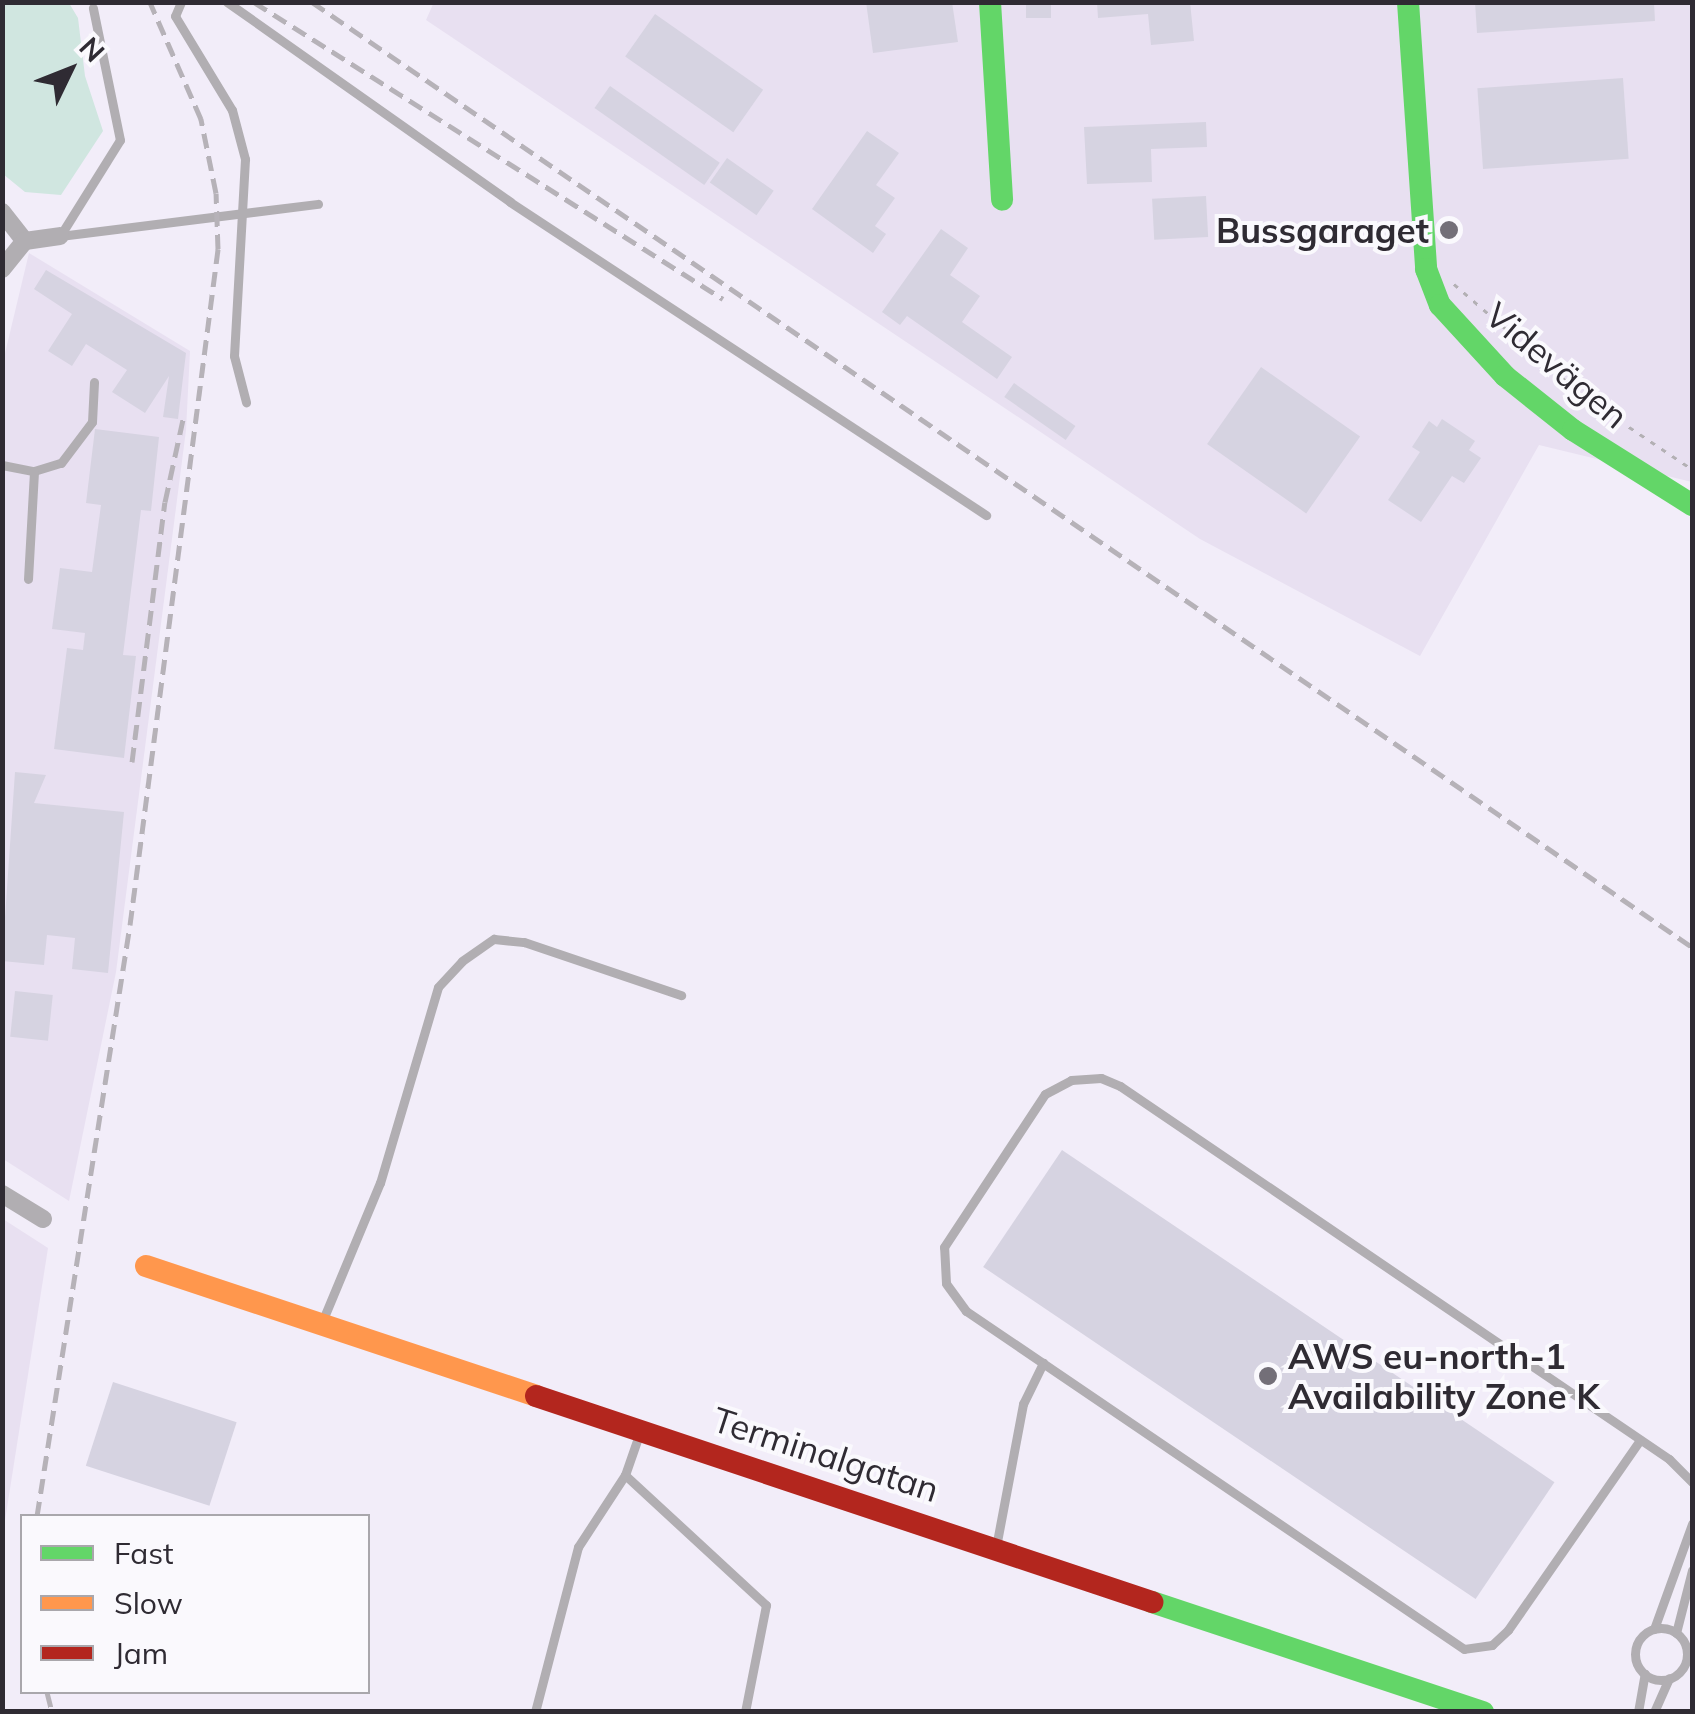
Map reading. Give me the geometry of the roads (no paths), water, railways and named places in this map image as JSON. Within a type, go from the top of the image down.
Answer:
[{"type":"street","points":[[990,2],[1002,200]]},
{"type":"street","name":"Videvägen","points":[[1408,2],[1426,270],[1440,305],[1505,376],[1573,430],[1692,505]]},
{"type":"street","points":[[2,212],[26,241]]},
{"type":"street","points":[[2,269],[26,241],[60,236]]},
{"type":"street","points":[[2,1194],[43,1219]]},
{"type":"street","name":"Terminalgatan","points":[[146,1266],[1483,1712]]},
{"type":"lane","points":[[181,2],[176,16],[232,110],[246,159],[246,210],[234,325],[246,402]]},
{"type":"lane","points":[[227,2],[510,202],[986,515]]},
{"type":"lane","points":[[60,236],[120,140],[92,8]]},
{"type":"lane","points":[[60,236],[318,204]]},
{"type":"lane","points":[[2,465],[34,470],[60,463],[92,422],[94,382]]},
{"type":"lane","points":[[28,579],[34,470]]},
{"type":"lane","points":[[321,1325],[380,1184],[438,987],[462,961],[494,939],[524,942],[681,994]]},
{"type":"lane","points":[[1640,1440],[1508,1630],[1492,1645],[1464,1648],[966,1311],[946,1283],[944,1247],[1045,1094],[1071,1080],[1101,1078],[1640,1440],[1692,1482]]},
{"type":"lane","points":[[996,1547],[1023,1404],[1043,1362]]},
{"type":"lane","points":[[534,1712],[578,1546],[626,1475],[641,1429]]},
{"type":"lane","points":[[626,1475],[766,1605],[745,1712]]},
{"type":"lane","points":[[1638,1712],[1644,1674],[1635,1652],[1654,1629],[1692,1524]]},
{"type":"lane","points":[[1654,1712],[1669,1678],[1686,1661],[1676,1633],[1692,1570]]},
{"type":"lane","points":[[1654,1629],[1676,1633]]},
{"type":"lane","points":[[1644,1674],[1669,1678]]},
{"type":"railway","points":[[37,1514],[130,925],[218,249],[216,193],[201,119],[150,2]]},
{"type":"railway","points":[[254,2],[723,299]]},
{"type":"railway","points":[[312,2],[1692,947]]},
{"type":"railway","points":[[132,762],[165,502],[184,415]]},
{"type":"railway","points":[[48,1694],[52,1712]]},
{"type":"place","name":"Bussgaraget","points":[[1449,230]]},
{"type":"place","name":"AWS eu-north-1 Availability Zone K","points":[[1268,1376]]}]
